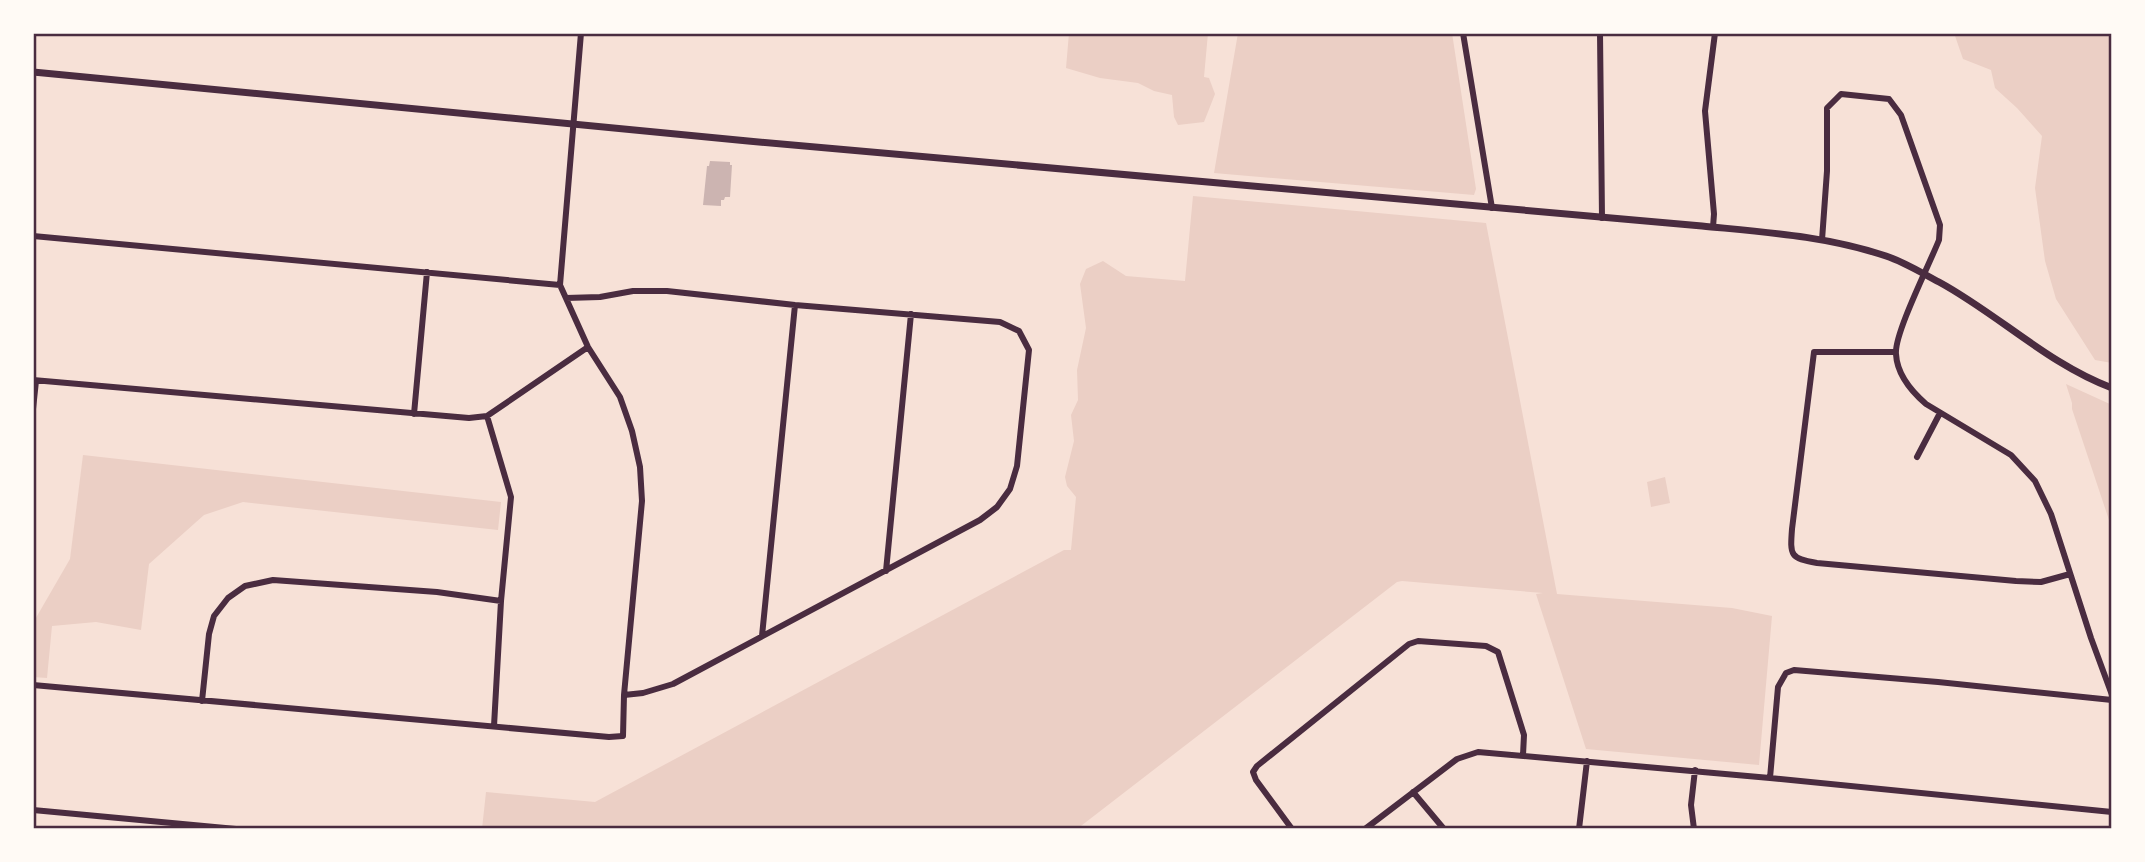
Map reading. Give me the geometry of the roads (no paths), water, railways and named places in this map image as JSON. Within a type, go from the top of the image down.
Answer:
[{"type":"street","points":[[33,685],[609,737],[623,736],[624,695],[642,501],[640,467],[632,431],[620,397],[588,347],[560,285],[582,33]]},
{"type":"street","points":[[1463,33],[1492,208]]},
{"type":"street","points":[[1600,33],[1602,218]]},
{"type":"street","points":[[1713,228],[1704,111],[1715,33]]},
{"type":"street","points":[[33,72],[1822,240],[1889,257],[1925,275],[1988,312],[2095,382],[2112,388]]},
{"type":"street","points":[[1770,778],[1778,687],[1786,673],[1794,670],[2112,697],[2051,514],[2035,481],[2011,455],[1915,395],[1900,372],[1895,352],[1899,333],[1939,240],[1940,225],[1901,115],[1889,99],[1841,94],[1827,108],[1822,240]]},
{"type":"street","points":[[33,236],[560,285]]},
{"type":"street","points":[[414,414],[427,272]]},
{"type":"street","points":[[566,298],[600,297],[633,291],[667,291],[1000,322],[1019,331],[1029,350],[1017,466],[1010,489],[997,507],[980,520],[673,684],[643,693],[624,695]]},
{"type":"street","points":[[762,636],[795,304]]},
{"type":"street","points":[[886,571],[911,314]]},
{"type":"street","points":[[33,409],[35,381],[414,414],[468,418],[487,416],[588,347]]},
{"type":"street","points":[[1895,352],[1814,352],[1792,529],[1791,550],[1794,556],[1798,560],[1817,563],[2041,582],[2070,573]]},
{"type":"street","points":[[1917,457],[1940,413]]},
{"type":"street","points":[[487,416],[511,496],[501,601],[494,726]]},
{"type":"street","points":[[202,701],[209,635],[214,616],[228,598],[245,586],[273,580],[437,592],[501,601]]},
{"type":"street","points":[[1292,829],[1253,772],[1409,643],[1418,641],[1486,646],[1498,652],[1524,736],[1523,755]]},
{"type":"street","points":[[1365,829],[1457,759],[1478,752],[2112,812]]},
{"type":"street","points":[[1579,829],[1587,761]]},
{"type":"street","points":[[1694,829],[1691,804],[1695,771]]},
{"type":"street","points":[[1413,792],[1444,829]]},
{"type":"street","points":[[33,810],[236,829]]}]
